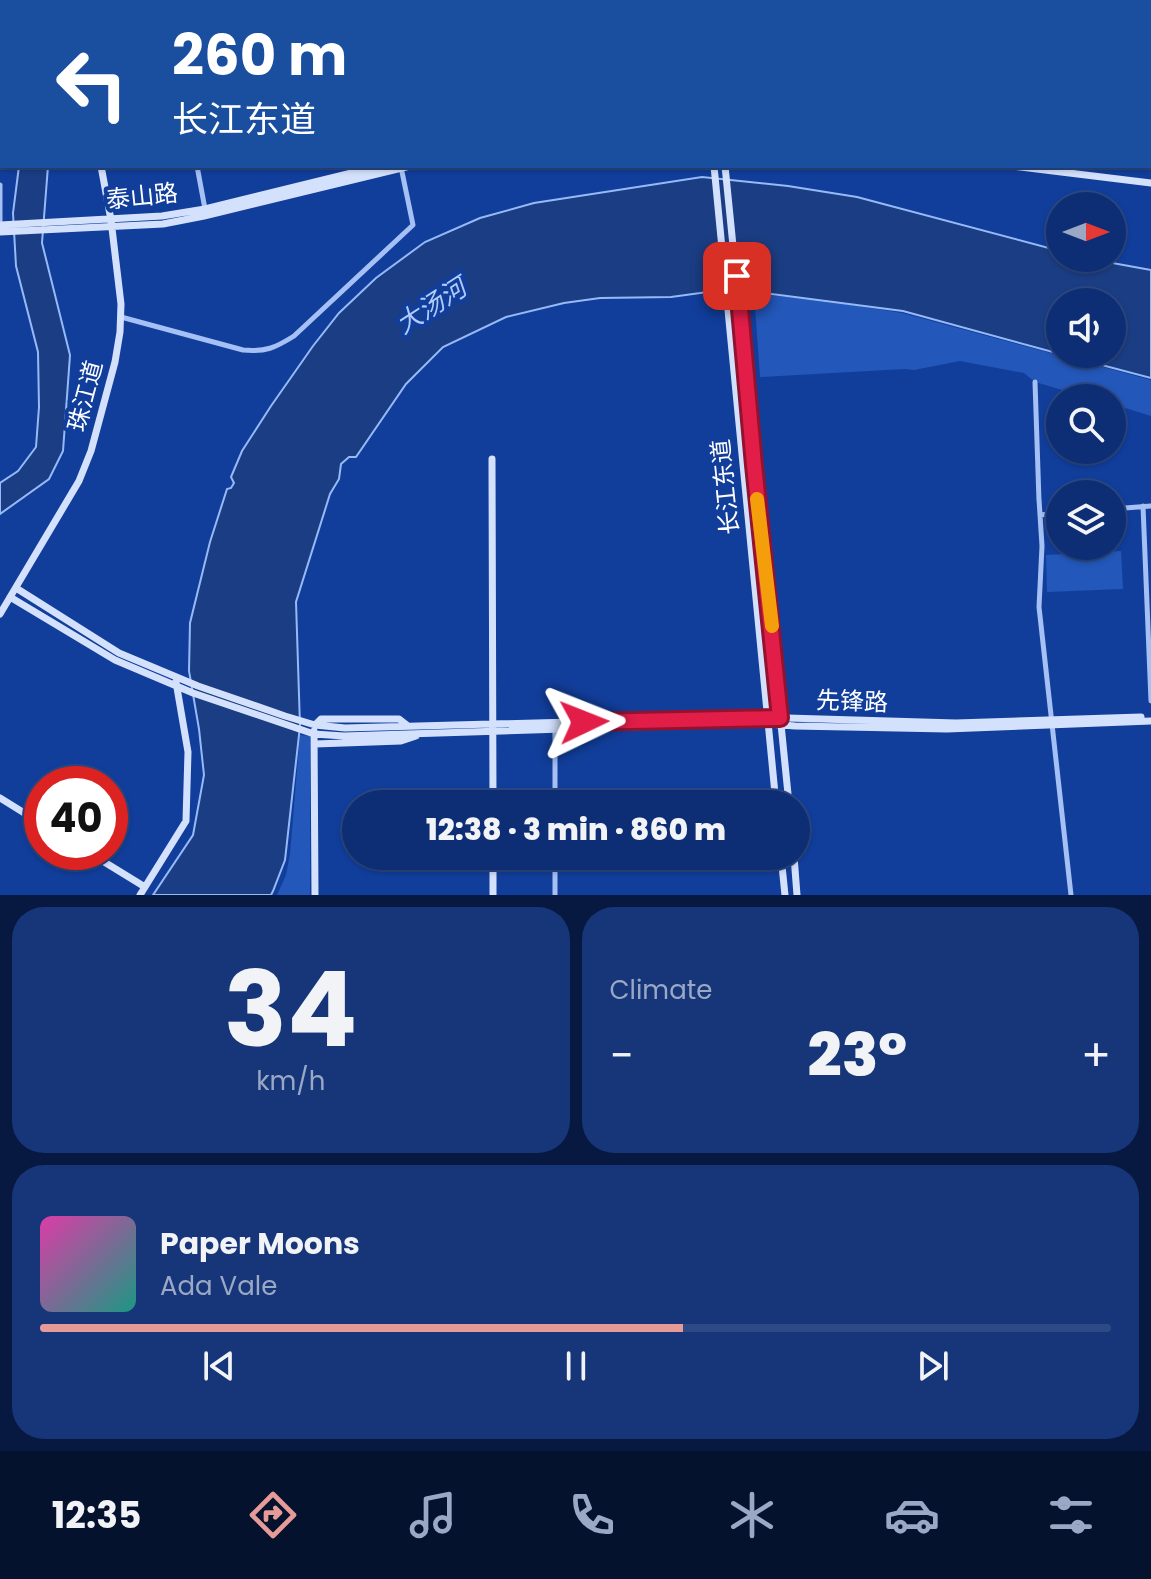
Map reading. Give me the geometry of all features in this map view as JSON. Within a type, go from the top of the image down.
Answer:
[{"type":"street","name":"珠江道","points":[[0,614],[79,481],[115,362],[121,317],[119,276],[101,168]]},
{"type":"street","points":[[197,168],[205,209]]},
{"type":"street","name":"泰山路","points":[[3,225],[112,224],[205,209],[372,168]]},
{"type":"street","points":[[0,232],[112,224],[163,224],[400,168]]},
{"type":"street","points":[[121,317],[243,350],[260,351],[276,347],[294,336],[413,225],[404,168]]},
{"type":"street","points":[[1032,168],[1151,183]]},
{"type":"street","name":"长江东道","points":[[714,169],[775,790]]},
{"type":"street","name":"长江东道","points":[[726,169],[788,790]]},
{"type":"street","points":[[0,185],[3,225]]},
{"type":"street","points":[[1035,382],[1042,546],[1039,607],[1071,895]]},
{"type":"street","points":[[492,459],[493,790]]},
{"type":"street","points":[[1143,506],[1151,701]]},
{"type":"street","points":[[1126,508],[1151,506]]},
{"type":"street","points":[[1040,515],[1046,514]]},
{"type":"street","points":[[16,588],[119,653],[314,730]]},
{"type":"street","points":[[10,597],[115,660],[177,686],[314,730],[344,736],[494,728]]},
{"type":"street","points":[[140,895],[186,821],[188,752],[176,676]]},
{"type":"street","name":"先锋路","points":[[314,730],[768,720],[1053,723],[1151,718]]},
{"type":"street","points":[[555,726],[555,790]]},
{"type":"street","points":[[314,730],[315,895]]},
{"type":"street","points":[[315,744],[401,741],[425,733]]},
{"type":"street","points":[[0,798],[24,813]]},
{"type":"street","points":[[117,870],[145,887]]},
{"type":"street","points":[[493,870],[493,895]]},
{"type":"street","points":[[555,870],[555,895]]},
{"type":"street","points":[[782,870],[785,895]]},
{"type":"street","points":[[795,870],[797,895]]},
{"type":"shaded area","points":[[754,293],[902,313],[1046,352],[1046,368],[1106,368],[1151,380],[1151,416],[1126,408],[1126,384],[1046,385],[1035,382],[1024,373],[960,361],[914,370],[760,377]]},
{"type":"shaded area","points":[[1046,560],[1121,560],[1123,589],[1047,592]]},
{"type":"shaded area","points":[[300,735],[310,736],[310,895],[277,895],[286,875],[290,854]]},
{"type":"water","points":[[19,168],[48,168],[42,243],[70,355],[63,451],[49,479],[0,514],[0,483],[18,471],[36,447],[39,407],[38,352],[16,266],[13,213]]},
{"type":"water","name":"大汤河","points":[[702,177],[788,186],[857,197],[1046,247],[1046,272],[1126,272],[1126,265],[1151,270],[1151,378],[1113,368],[1126,368],[1126,288],[1046,288],[1046,350],[903,311],[756,292],[715,291],[671,297],[600,298],[564,303],[506,317],[443,347],[406,384],[356,457],[349,457],[341,464],[339,479],[330,494],[296,602],[300,726],[285,860],[271,895],[153,895],[193,835],[204,775],[189,671],[190,623],[210,542],[227,489],[234,483],[231,477],[242,451],[313,346],[339,313],[376,278],[425,242],[480,218],[534,203]]},
{"type":"slow traffic","points":[[757,499],[772,626]]},
{"type":"route","points":[[584,722],[780,718],[737,276]]}]
